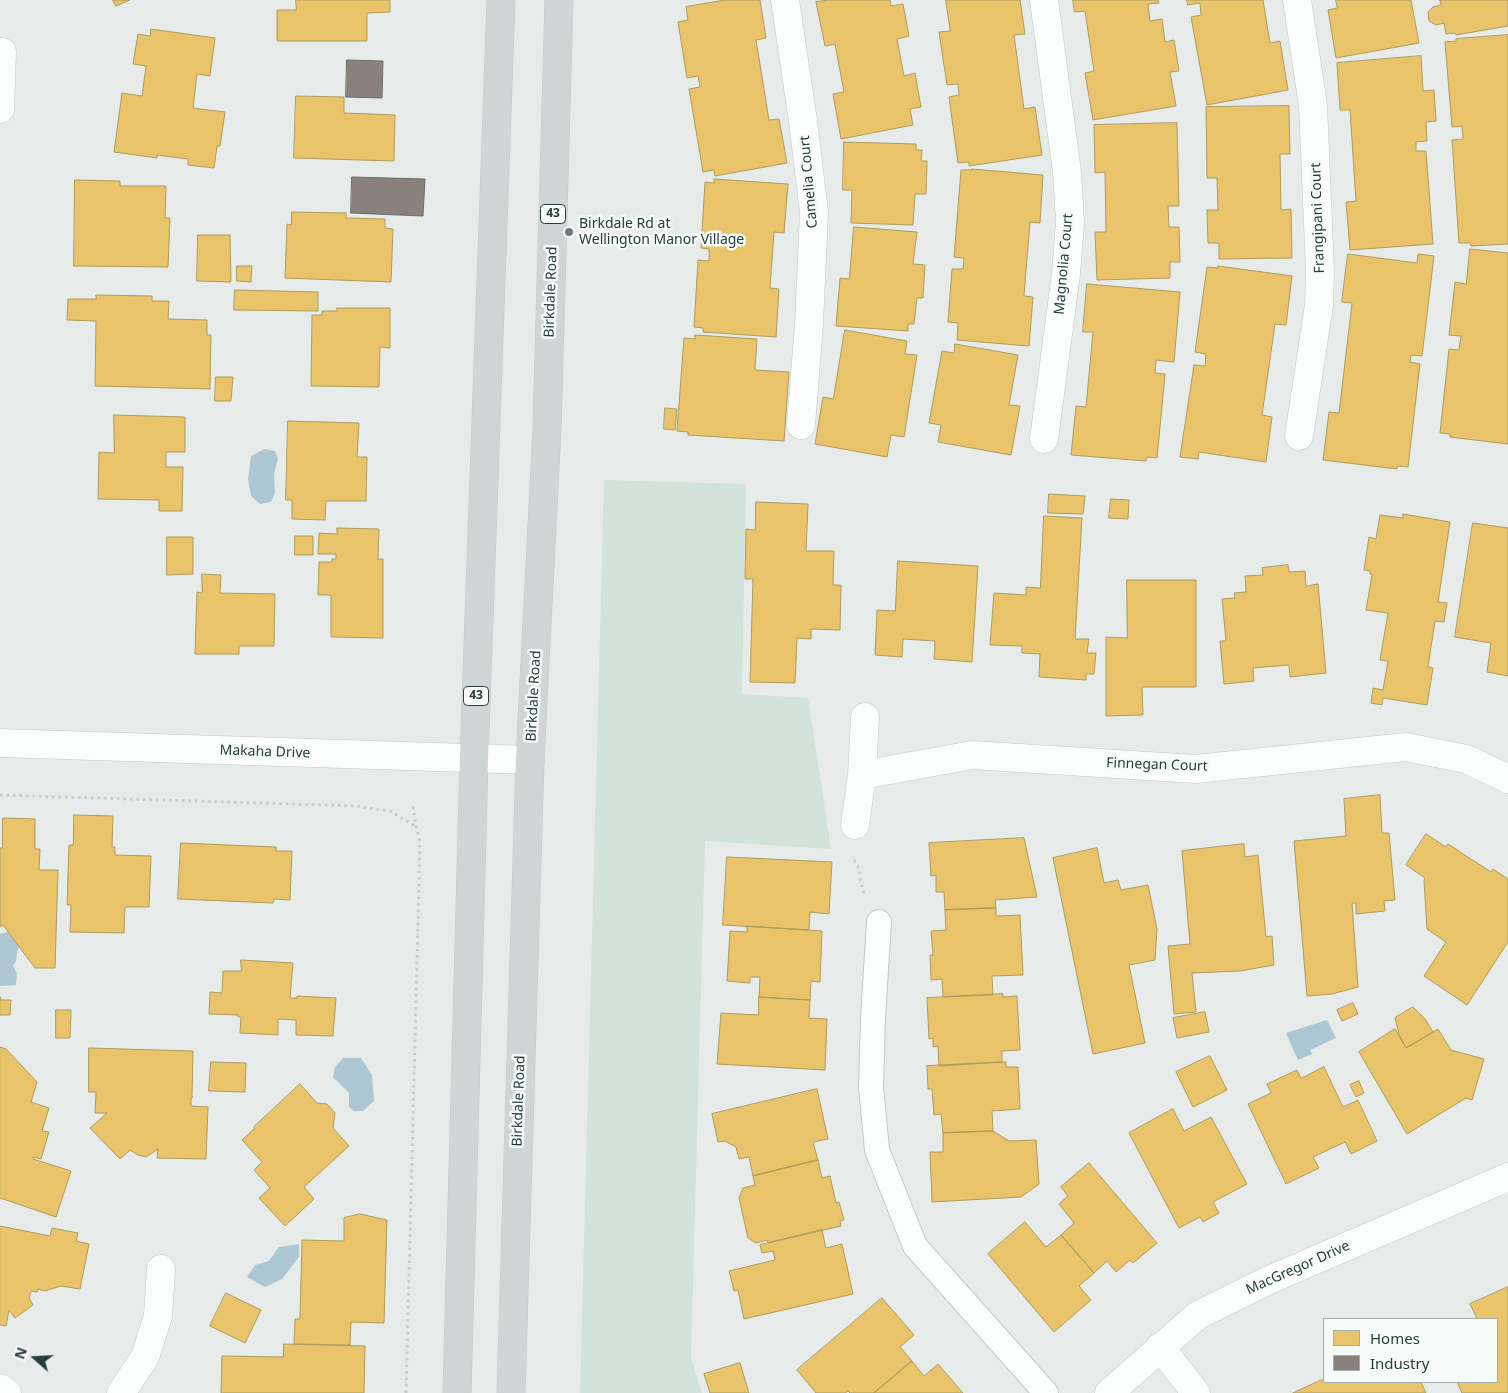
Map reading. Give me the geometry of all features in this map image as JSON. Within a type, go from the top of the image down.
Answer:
[{"type":"main road","name":"43","points":[[457,1393],[474,759],[501,0]]},
{"type":"main road","name":"Birkdale Road","points":[[511,1393],[530,760],[547,428],[559,0]]},
{"type":"street","name":"Camelia Court","points":[[785,0],[814,212],[809,324],[801,425]]},
{"type":"street","name":"Magnolia Court","points":[[1044,0],[1067,172],[1070,222],[1066,274],[1044,439]]},
{"type":"street","name":"Frangipani Court","points":[[1297,0],[1313,104],[1320,272],[1319,305],[1299,436]]},
{"type":"street","points":[[0,109],[2,52]]},
{"type":"street","points":[[855,825],[862,775],[865,717]]},
{"type":"street","name":"Makaha Drive","points":[[0,743],[530,760]]},
{"type":"street","name":"Finnegan Court","points":[[862,775],[972,755],[1196,769],[1406,747],[1466,759],[1508,779]]},
{"type":"street","name":"MacGregor Drive","points":[[1109,1393],[1198,1315],[1269,1280],[1508,1177]]},
{"type":"street","points":[[120,1393],[145,1357],[158,1316],[161,1269]]},
{"type":"street","points":[[1160,1348],[1196,1393]]},
{"type":"street","points":[[0,1388],[7,1393]]},
{"type":"lane","points":[[879,922],[871,1087],[877,1150],[915,1246],[1046,1393]]},
{"type":"path","points":[[0,795],[354,806],[390,811],[416,826]]},
{"type":"path","points":[[406,1393],[420,843],[413,805]]},
{"type":"path","points":[[855,825],[847,850],[858,867],[864,896],[879,922]]},
{"type":"shaded area","points":[[604,480],[746,484],[742,694],[808,698],[831,849],[705,841],[691,1358],[702,1393],[580,1393]]},
{"type":"water","points":[[264,449],[275,451],[278,459],[274,474],[275,493],[271,502],[260,504],[251,496],[248,479],[251,456]]},
{"type":"water","points":[[8,932],[19,947],[13,966],[17,973],[16,985],[0,986],[0,934]]},
{"type":"water","points":[[1327,1020],[1336,1038],[1310,1050],[1312,1054],[1298,1060],[1286,1033]]},
{"type":"water","points":[[343,1058],[361,1058],[372,1075],[374,1101],[363,1111],[354,1111],[349,1107],[349,1093],[333,1077],[335,1067]]},
{"type":"water","points":[[299,1244],[299,1257],[282,1279],[265,1287],[247,1277],[255,1265],[269,1261],[279,1247]]},
{"type":"building: Homes","points":[[113,0],[130,0],[116,6]]},
{"type":"building: Homes","points":[[296,0],[390,0],[390,12],[367,13],[367,41],[277,41],[277,10],[296,10]]},
{"type":"building: Homes","points":[[725,0],[760,0],[766,38],[756,40],[769,120],[779,119],[787,163],[715,176],[714,170],[703,172],[689,89],[700,87],[698,76],[687,78],[678,22],[688,20],[686,7]]},
{"type":"building: Homes","points":[[829,0],[890,0],[891,6],[903,4],[909,36],[897,39],[904,76],[915,73],[921,107],[910,109],[913,125],[841,139],[833,94],[844,92],[835,44],[825,46],[816,2]]},
{"type":"building: Homes","points":[[946,0],[1020,0],[1025,34],[1014,35],[1024,109],[1035,107],[1042,155],[969,166],[969,162],[958,163],[949,97],[959,95],[958,84],[947,85],[939,32],[950,31]]},
{"type":"building: Homes","points":[[1073,0],[1158,0],[1159,3],[1148,4],[1150,21],[1162,19],[1165,42],[1174,40],[1179,71],[1170,72],[1176,106],[1093,120],[1085,73],[1094,71],[1085,11],[1075,12]]},
{"type":"building: Homes","points":[[1187,0],[1263,0],[1270,43],[1280,41],[1288,90],[1207,105],[1191,17],[1201,15],[1200,3],[1188,5]]},
{"type":"building: Homes","points":[[1336,0],[1411,0],[1419,43],[1336,58],[1328,10],[1337,8]]},
{"type":"building: Homes","points":[[1440,0],[1508,0],[1508,26],[1456,35],[1455,33],[1446,34],[1444,23],[1436,25],[1429,21],[1428,12],[1433,7],[1441,5]]},
{"type":"building: Homes","points":[[151,29],[215,38],[210,76],[197,74],[193,108],[225,112],[220,146],[217,146],[214,168],[188,165],[188,159],[157,155],[157,158],[114,152],[122,93],[142,96],[146,66],[133,64],[138,34],[150,36]]},
{"type":"building: Homes","points":[[1508,35],[1508,244],[1471,246],[1470,243],[1459,243],[1452,140],[1463,139],[1462,126],[1452,127],[1445,42],[1456,41],[1456,39]]},
{"type":"building: Homes","points":[[1421,56],[1423,91],[1434,90],[1436,121],[1426,122],[1427,141],[1416,142],[1416,151],[1426,151],[1433,244],[1350,250],[1346,202],[1356,201],[1350,110],[1340,110],[1337,63]]},
{"type":"building: Homes","points":[[296,96],[344,97],[344,113],[395,115],[394,161],[294,158]]},
{"type":"building: Homes","points":[[1289,106],[1290,154],[1280,154],[1281,210],[1291,209],[1292,258],[1219,259],[1219,243],[1208,243],[1207,210],[1218,210],[1217,178],[1207,178],[1206,107]]},
{"type":"building: Homes","points":[[1177,123],[1179,206],[1168,206],[1169,227],[1179,227],[1180,262],[1170,262],[1170,278],[1097,280],[1095,232],[1106,232],[1105,172],[1095,173],[1094,125]]},
{"type":"building: Homes","points":[[844,142],[916,144],[916,150],[922,150],[921,161],[927,161],[926,194],[915,194],[913,225],[851,223],[852,190],[843,190]]},
{"type":"building: Homes","points":[[972,169],[1043,175],[1040,223],[1030,222],[1024,296],[1033,297],[1029,346],[957,340],[958,323],[948,322],[952,269],[963,269],[964,258],[954,257],[961,170]]},
{"type":"building: Homes","points":[[714,179],[788,184],[784,233],[774,232],[770,288],[779,289],[776,337],[703,332],[703,328],[694,327],[698,260],[709,261],[709,249],[701,248],[705,182],[714,183]]},
{"type":"building: Homes","points":[[75,180],[120,181],[120,186],[166,186],[165,218],[170,218],[168,267],[74,266]]},
{"type":"building: Homes","points":[[292,212],[346,213],[346,218],[385,219],[385,228],[393,229],[391,282],[285,278],[287,224],[291,225]]},
{"type":"building: Homes","points":[[854,227],[917,232],[913,264],[925,265],[923,298],[917,298],[914,324],[908,324],[908,331],[836,326],[840,278],[849,279]]},
{"type":"building: Homes","points":[[198,235],[230,235],[231,282],[197,281]]},
{"type":"building: Homes","points":[[1470,249],[1508,253],[1508,444],[1450,437],[1450,434],[1440,433],[1449,349],[1459,350],[1461,336],[1449,335],[1455,282],[1466,284]]},
{"type":"building: Homes","points":[[1348,254],[1417,263],[1418,254],[1434,256],[1422,356],[1411,355],[1410,362],[1420,364],[1408,467],[1397,466],[1397,469],[1323,460],[1329,412],[1339,413],[1352,303],[1342,302]]},
{"type":"building: Homes","points":[[237,266],[252,266],[251,282],[237,281]]},
{"type":"building: Homes","points":[[1218,266],[1292,276],[1286,325],[1275,324],[1262,415],[1272,417],[1266,462],[1199,452],[1198,459],[1180,457],[1194,365],[1205,366],[1206,354],[1195,352],[1207,267],[1218,268]]},
{"type":"building: Homes","points":[[1087,284],[1180,292],[1174,362],[1156,360],[1155,373],[1165,374],[1157,458],[1147,457],[1146,461],[1071,455],[1076,406],[1086,407],[1093,332],[1083,332]]},
{"type":"building: Homes","points":[[235,290],[318,292],[318,311],[234,310]]},
{"type":"building: Homes","points":[[96,295],[152,296],[152,301],[169,301],[168,319],[207,320],[207,335],[211,335],[210,389],[95,386],[96,321],[67,320],[68,299],[96,299]]},
{"type":"building: Homes","points":[[337,308],[390,308],[390,348],[380,347],[379,387],[311,386],[312,315],[322,315],[322,311],[337,311]]},
{"type":"building: Homes","points":[[845,330],[907,341],[905,354],[917,355],[904,437],[891,435],[887,457],[815,444],[823,397],[833,399]]},
{"type":"building: Homes","points":[[695,335],[757,339],[755,370],[789,372],[784,441],[688,435],[688,432],[677,431],[684,338],[695,339]]},
{"type":"building: Homes","points":[[955,344],[1018,355],[1009,405],[1020,406],[1011,455],[938,442],[941,425],[929,423],[942,351],[954,353]]},
{"type":"building: Homes","points":[[216,377],[233,377],[231,401],[215,401]]},
{"type":"building: Homes","points":[[665,408],[677,409],[675,430],[664,429]]},
{"type":"building: Homes","points":[[114,415],[185,417],[185,452],[166,452],[166,467],[183,467],[182,511],[159,511],[159,500],[98,499],[99,452],[114,453]]},
{"type":"building: Homes","points":[[288,421],[359,423],[357,457],[367,457],[366,501],[326,501],[325,520],[292,519],[292,500],[286,500]]},
{"type":"building: Homes","points":[[1049,494],[1085,496],[1083,514],[1048,513]]},
{"type":"building: Homes","points":[[1111,499],[1129,500],[1128,519],[1109,518]]},
{"type":"building: Homes","points":[[756,502],[808,504],[806,551],[834,551],[833,585],[841,585],[840,630],[811,629],[811,639],[797,638],[795,683],[750,682],[753,579],[745,579],[746,529],[755,530]]},
{"type":"building: Homes","points":[[1403,514],[1450,522],[1438,602],[1447,603],[1444,622],[1435,621],[1428,667],[1433,668],[1427,705],[1383,698],[1382,705],[1371,703],[1373,688],[1383,690],[1388,661],[1380,660],[1388,613],[1366,610],[1372,575],[1370,571],[1364,570],[1369,537],[1376,539],[1380,515],[1403,518]]},
{"type":"building: Homes","points":[[1044,516],[1082,518],[1075,639],[1089,639],[1087,653],[1096,653],[1094,674],[1086,674],[1086,680],[1039,677],[1040,654],[1022,653],[1022,646],[990,645],[994,593],[1026,595],[1026,587],[1040,588]]},
{"type":"building: Homes","points":[[1473,523],[1508,528],[1508,676],[1487,672],[1491,643],[1455,637]]},
{"type":"building: Homes","points":[[337,528],[379,529],[378,559],[383,559],[383,638],[331,637],[331,595],[318,595],[319,562],[332,562],[332,559],[336,559],[336,554],[318,554],[319,533],[337,534]]},
{"type":"building: Homes","points":[[295,536],[313,536],[313,555],[295,555]]},
{"type":"building: Homes","points":[[167,537],[193,537],[193,574],[167,575]]},
{"type":"building: Homes","points":[[898,561],[978,566],[972,662],[934,659],[935,641],[903,639],[902,657],[875,655],[877,610],[895,611]]},
{"type":"building: Homes","points":[[1288,565],[1289,572],[1305,571],[1306,586],[1318,584],[1326,673],[1290,677],[1289,665],[1253,668],[1254,681],[1224,684],[1220,641],[1226,641],[1222,599],[1235,598],[1234,593],[1246,592],[1245,576],[1263,575],[1262,568]]},
{"type":"building: Homes","points":[[202,574],[221,575],[220,593],[275,594],[274,646],[239,646],[239,654],[195,654],[197,592],[202,593]]},
{"type":"building: Homes","points":[[1127,580],[1196,580],[1196,687],[1142,687],[1143,715],[1106,716],[1106,637],[1127,638]]},
{"type":"building: Homes","points":[[1380,795],[1382,833],[1389,833],[1395,900],[1384,901],[1385,911],[1356,914],[1356,903],[1352,903],[1358,987],[1332,994],[1307,996],[1294,841],[1346,836],[1344,799]]},
{"type":"building: Homes","points":[[74,815],[113,816],[112,847],[115,847],[115,855],[151,856],[149,907],[125,907],[124,933],[70,932],[71,905],[67,905],[69,845],[73,845]]},
{"type":"building: Homes","points":[[3,818],[35,819],[35,849],[40,849],[39,870],[58,870],[55,968],[35,968],[3,925],[0,927],[0,848],[2,848]]},
{"type":"building: Homes","points":[[1426,834],[1446,847],[1448,844],[1491,872],[1493,869],[1508,879],[1508,942],[1467,1005],[1424,976],[1446,942],[1427,929],[1425,878],[1406,865]]},
{"type":"building: Homes","points":[[1024,838],[1037,897],[995,900],[996,908],[945,910],[944,892],[936,892],[936,875],[931,876],[929,843]]},
{"type":"building: Homes","points":[[181,843],[276,847],[276,851],[292,851],[290,900],[274,899],[273,903],[178,899]]},
{"type":"building: Homes","points":[[1244,844],[1245,857],[1258,855],[1266,937],[1272,936],[1274,965],[1240,971],[1192,973],[1196,1012],[1174,1014],[1168,946],[1190,944],[1182,851]]},
{"type":"building: Homes","points":[[1097,848],[1104,883],[1118,880],[1121,890],[1148,885],[1157,929],[1155,960],[1129,965],[1145,1043],[1093,1054],[1053,858]]},
{"type":"building: Homes","points":[[727,857],[832,862],[829,914],[810,912],[809,930],[723,925]]},
{"type":"building: Homes","points":[[996,908],[996,916],[1020,915],[1023,975],[992,976],[993,995],[943,997],[942,979],[931,980],[930,955],[933,955],[931,931],[946,930],[945,910]]},
{"type":"building: Homes","points":[[747,926],[822,931],[820,982],[811,981],[810,1000],[759,997],[760,977],[750,977],[750,983],[727,981],[730,931],[747,932]]},
{"type":"building: Homes","points":[[241,960],[293,963],[290,998],[297,998],[297,996],[336,998],[333,1036],[296,1035],[296,1020],[278,1019],[278,1035],[240,1033],[241,1017],[238,1017],[238,1015],[209,1014],[210,992],[222,993],[223,971],[241,971]]},
{"type":"building: Homes","points":[[1003,994],[1003,997],[1017,996],[1020,1050],[1002,1051],[1002,1062],[939,1066],[938,1046],[933,1047],[933,1038],[929,1039],[927,998]]},
{"type":"building: Homes","points":[[0,997],[1,1000],[11,1000],[10,1015],[0,1015]]},
{"type":"building: Homes","points":[[759,997],[810,1000],[809,1018],[827,1019],[825,1070],[717,1064],[721,1013],[758,1015]]},
{"type":"building: Homes","points":[[1353,1003],[1358,1014],[1342,1021],[1337,1010]]},
{"type":"building: Homes","points":[[1413,1007],[1425,1019],[1433,1032],[1406,1048],[1399,1034],[1395,1018]]},
{"type":"building: Homes","points":[[56,1010],[71,1010],[70,1038],[56,1038]]},
{"type":"building: Homes","points":[[1205,1012],[1209,1032],[1177,1038],[1173,1018]]},
{"type":"building: Homes","points":[[1395,1029],[1406,1048],[1438,1029],[1451,1050],[1484,1059],[1472,1100],[1466,1098],[1407,1134],[1359,1052]]},
{"type":"building: Homes","points":[[0,1047],[6,1049],[37,1082],[31,1102],[49,1108],[42,1131],[49,1132],[41,1159],[34,1157],[33,1159],[71,1171],[56,1217],[0,1198]]},
{"type":"building: Homes","points":[[89,1048],[193,1051],[193,1097],[191,1098],[191,1106],[208,1107],[206,1159],[157,1158],[158,1149],[146,1157],[130,1150],[120,1159],[90,1128],[107,1113],[95,1113],[96,1092],[89,1092]]},
{"type":"building: Homes","points":[[1210,1056],[1227,1090],[1193,1107],[1176,1072]]},
{"type":"building: Homes","points":[[211,1062],[246,1063],[245,1092],[209,1091]]},
{"type":"building: Homes","points":[[1006,1062],[1006,1067],[1018,1067],[1020,1109],[992,1111],[993,1131],[943,1133],[941,1114],[934,1115],[932,1089],[928,1089],[927,1066]]},
{"type":"building: Homes","points":[[1324,1067],[1343,1107],[1358,1100],[1377,1141],[1351,1154],[1345,1142],[1313,1157],[1319,1168],[1286,1184],[1248,1104],[1271,1093],[1267,1084],[1297,1070],[1301,1078]]},
{"type":"building: Homes","points":[[1359,1081],[1364,1093],[1356,1097],[1350,1085]]},
{"type":"building: Homes","points":[[300,1084],[317,1103],[327,1104],[335,1113],[333,1128],[349,1146],[304,1187],[314,1199],[285,1226],[259,1198],[270,1188],[254,1170],[262,1162],[242,1140]]},
{"type":"building: Homes","points":[[817,1089],[828,1139],[813,1142],[818,1160],[753,1176],[749,1157],[739,1159],[736,1147],[725,1141],[718,1142],[712,1114]]},
{"type":"building: Homes","points":[[1173,1109],[1184,1131],[1211,1117],[1247,1184],[1213,1202],[1219,1213],[1203,1222],[1200,1217],[1179,1228],[1129,1133]]},
{"type":"building: Homes","points":[[993,1131],[1009,1141],[1036,1140],[1039,1184],[1021,1197],[932,1202],[930,1152],[943,1152],[943,1133]]},
{"type":"building: Homes","points":[[818,1160],[822,1178],[830,1176],[836,1203],[839,1202],[844,1220],[840,1221],[841,1226],[768,1243],[767,1240],[756,1243],[748,1238],[739,1198],[743,1188],[755,1185],[753,1176]]},
{"type":"building: Homes","points":[[1089,1163],[1157,1243],[1133,1263],[1130,1260],[1116,1272],[1107,1261],[1094,1273],[1061,1235],[1074,1223],[1059,1204],[1068,1196],[1061,1187]]},
{"type":"building: Homes","points":[[360,1214],[387,1220],[384,1323],[351,1322],[350,1345],[294,1344],[295,1319],[300,1319],[302,1240],[344,1241],[344,1218]]},
{"type":"building: Homes","points":[[1025,1222],[1046,1247],[1061,1235],[1094,1273],[1079,1286],[1091,1300],[1054,1332],[988,1254]]},
{"type":"building: Homes","points":[[0,1226],[50,1236],[52,1228],[78,1233],[76,1241],[89,1244],[80,1289],[61,1286],[45,1291],[38,1289],[37,1292],[31,1291],[29,1298],[33,1305],[15,1318],[9,1310],[6,1326],[0,1325]]},
{"type":"building: Homes","points":[[822,1230],[826,1248],[842,1244],[853,1294],[744,1319],[738,1290],[734,1291],[729,1271],[775,1260],[773,1251],[762,1253],[760,1245]]},
{"type":"building: Homes","points":[[1508,1287],[1508,1393],[1462,1393],[1457,1383],[1498,1383],[1498,1318],[1477,1318],[1470,1304]]},
{"type":"building: Homes","points":[[226,1293],[261,1310],[245,1343],[210,1326]]},
{"type":"building: Homes","points":[[882,1298],[914,1335],[900,1347],[912,1361],[874,1393],[850,1393],[848,1391],[845,1393],[816,1393],[797,1370]]},
{"type":"building: Homes","points":[[284,1344],[365,1346],[364,1393],[221,1393],[222,1356],[283,1357]]},
{"type":"building: Homes","points":[[912,1361],[924,1376],[938,1364],[963,1393],[874,1393]]},
{"type":"building: Homes","points":[[740,1363],[749,1393],[710,1393],[704,1374]]},
{"type":"building: Homes","points":[[1323,1379],[1323,1383],[1421,1383],[1426,1393],[1293,1393]]},
{"type":"building: Industry","points":[[347,60],[383,61],[382,98],[346,97]]},
{"type":"building: Industry","points":[[352,177],[425,179],[423,216],[351,213]]},
{"type":"place","name":"Birkdale Rd at Wellington Manor Village","points":[[569,232]]}]
